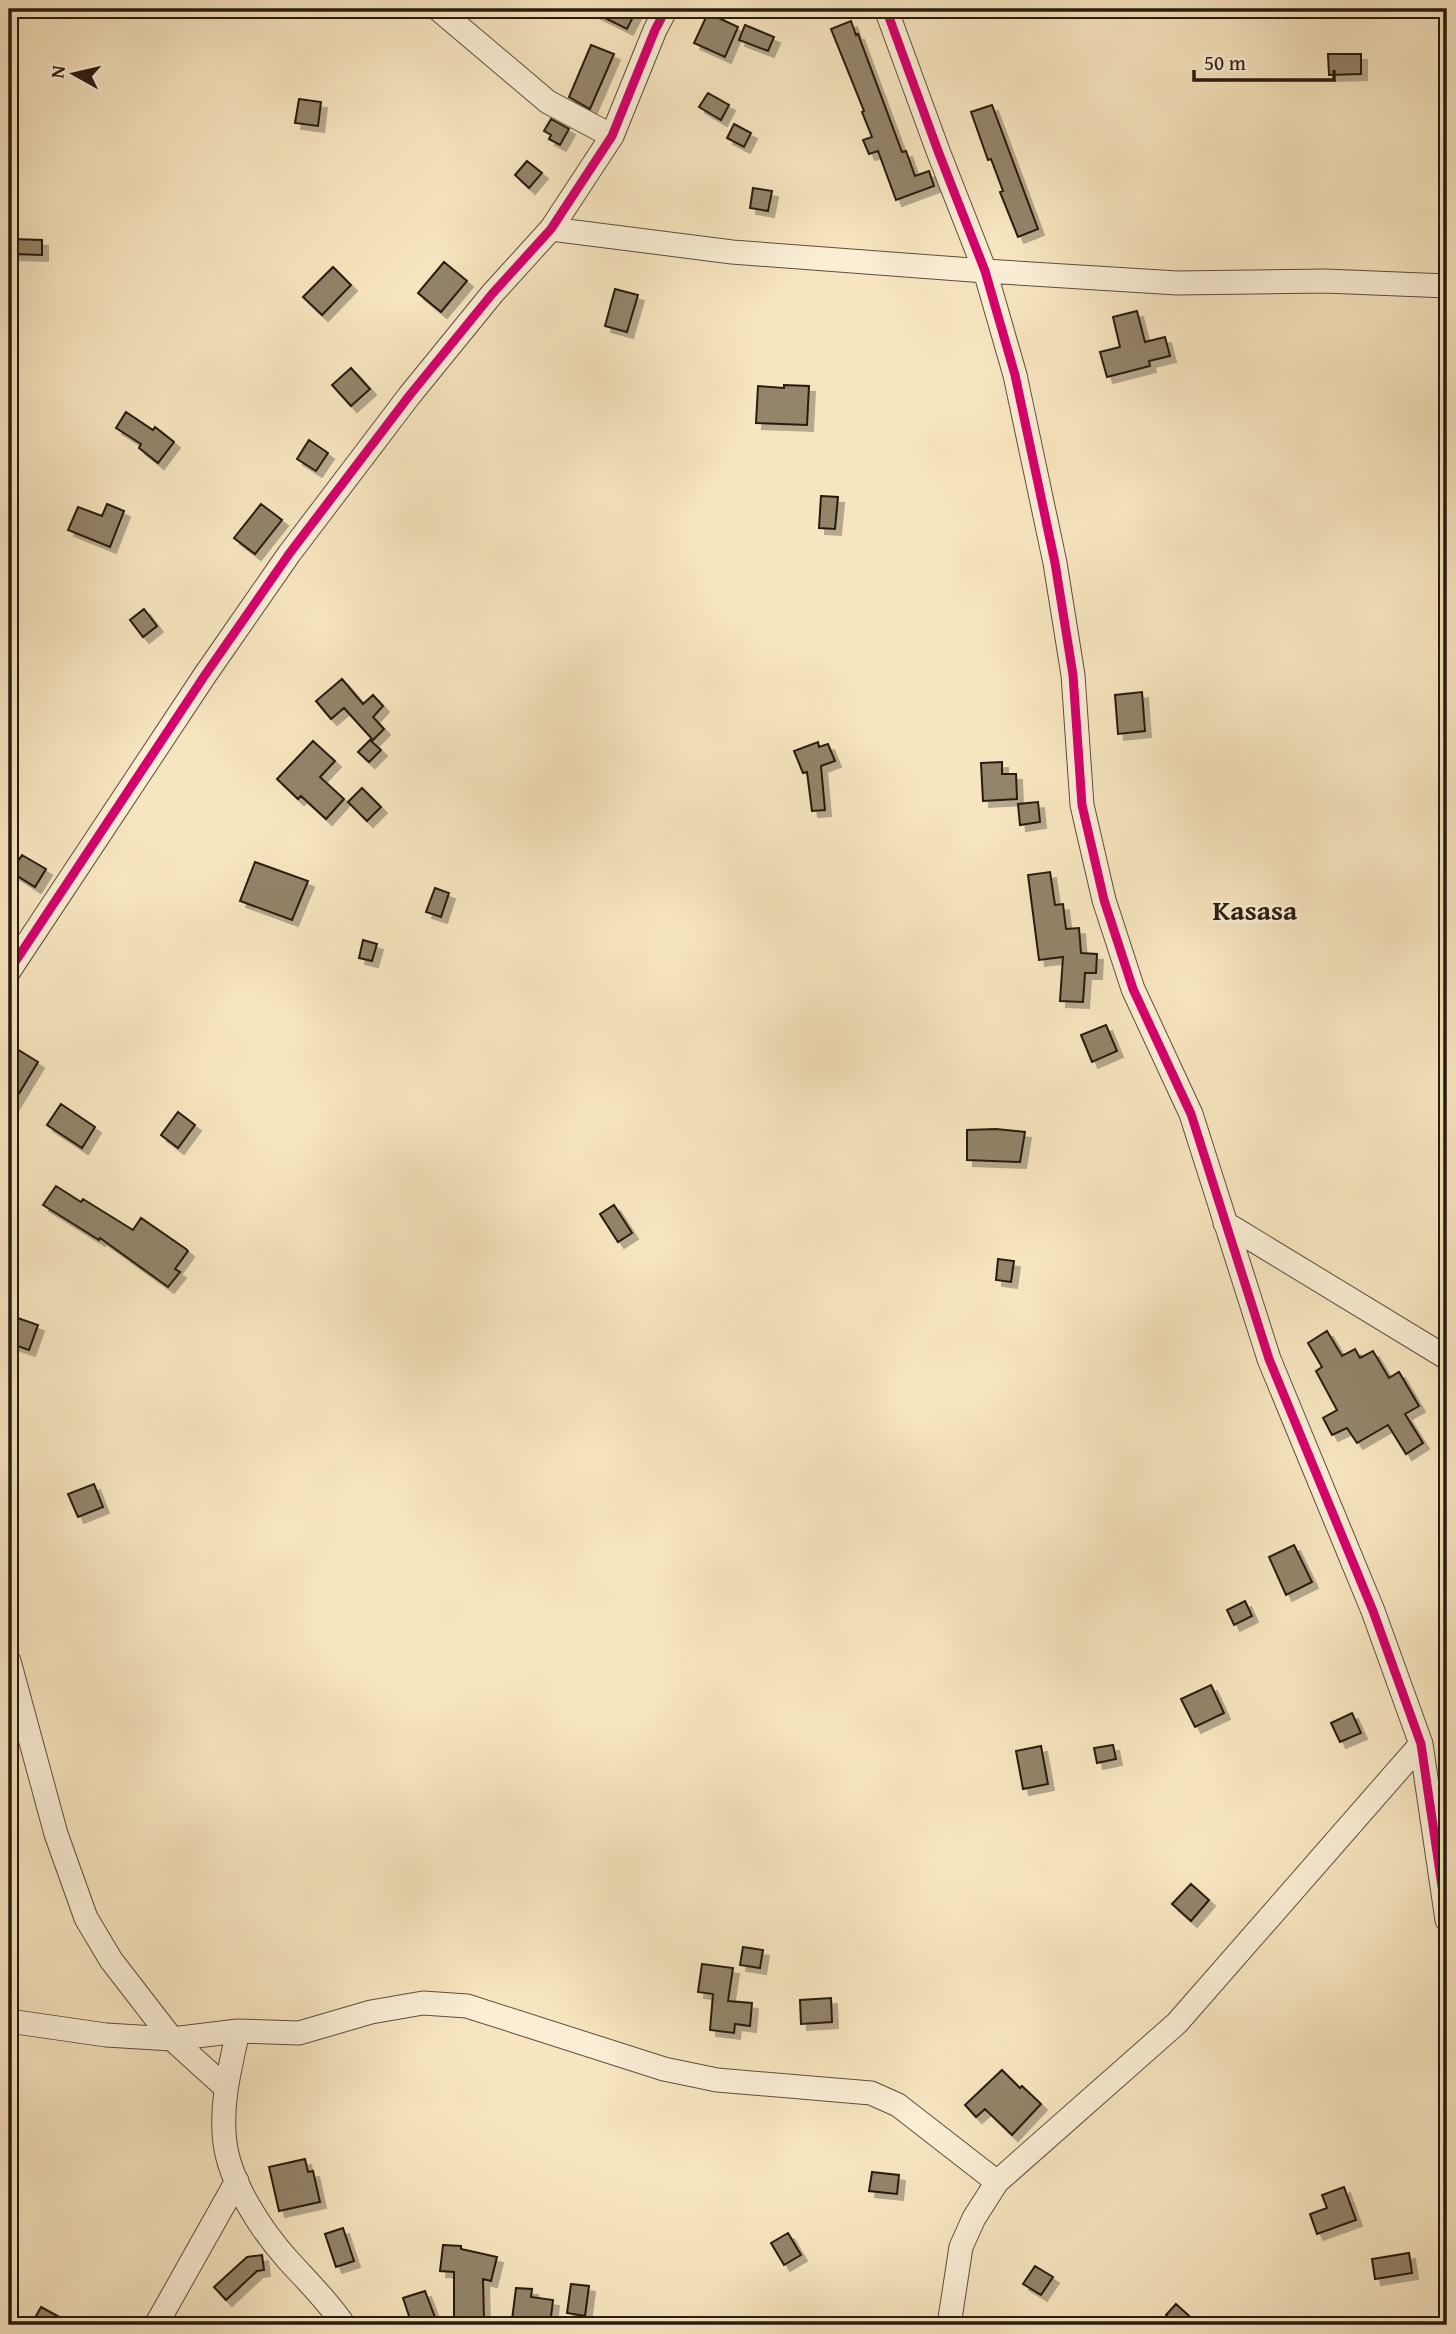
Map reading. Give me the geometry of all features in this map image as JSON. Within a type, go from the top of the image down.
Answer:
[{"type":"street","points":[[438,9],[548,102],[612,136]]},
{"type":"street","points":[[9,971],[205,675],[289,554],[409,396],[492,294],[551,229],[612,136],[666,9]]},
{"type":"street","points":[[886,9],[985,271],[1014,375],[1055,563],[1073,675],[1082,805],[1104,900],[1133,989],[1191,1114],[1269,1359],[1373,1611],[1421,1744],[1447,1920]]},
{"type":"street","points":[[551,229],[733,252],[985,271],[1177,283],[1325,281],[1447,286]]},
{"type":"street","points":[[1224,1223],[1447,1358]]},
{"type":"street","points":[[9,1661],[56,1834],[86,1918],[111,1960],[172,2039],[225,2087]]},
{"type":"street","points":[[949,2325],[961,2247],[974,2218],[997,2182],[1177,2023],[1421,1744]]},
{"type":"street","points":[[9,2021],[106,2035],[172,2039],[238,2031],[299,2033],[372,2012],[424,2003],[467,2006],[664,2069],[717,2080],[871,2093],[898,2105],[997,2182]]},
{"type":"street","points":[[238,2031],[225,2087],[225,2144],[237,2181],[260,2224],[287,2260],[326,2299],[344,2325]]},
{"type":"street","points":[[156,2325],[237,2181]]},
{"type":"building","points":[[587,9],[637,9],[627,29]]},
{"type":"building","points":[[708,13],[738,27],[725,57],[694,43]]},
{"type":"building","points":[[851,21],[902,152],[906,151],[915,176],[929,171],[934,186],[896,200],[878,151],[869,154],[863,140],[872,137],[831,29]]},
{"type":"building","points":[[745,25],[774,37],[768,51],[739,40]]},
{"type":"building","points":[[591,45],[614,54],[590,109],[569,97]]},
{"type":"building","points":[[1328,54],[1361,54],[1361,74],[1329,75]]},
{"type":"building","points":[[708,93],[729,105],[721,120],[699,107]]},
{"type":"building","points":[[299,99],[321,102],[318,126],[295,123]]},
{"type":"building","points":[[992,105],[1038,229],[1018,237],[1000,192],[1003,191],[991,159],[988,160],[971,112]]},
{"type":"building","points":[[551,119],[569,129],[560,145],[549,139],[551,135],[544,131]]},
{"type":"building","points":[[734,124],[751,133],[744,147],[727,138]]},
{"type":"building","points":[[527,161],[542,173],[529,188],[515,175]]},
{"type":"building","points":[[753,188],[772,191],[768,211],[750,208]]},
{"type":"building","points":[[13,239],[42,240],[42,255],[13,254]]},
{"type":"building","points":[[444,262],[467,281],[441,312],[418,293]]},
{"type":"building","points":[[333,267],[351,285],[322,315],[303,297]]},
{"type":"building","points":[[615,289],[638,295],[627,332],[605,326]]},
{"type":"building","points":[[1137,311],[1145,342],[1165,337],[1170,356],[1149,361],[1150,366],[1107,377],[1100,352],[1120,347],[1113,317]]},
{"type":"building","points":[[351,368],[370,389],[351,406],[332,385]]},
{"type":"building","points":[[784,385],[809,386],[807,425],[756,423],[758,386],[784,388]]},
{"type":"building","points":[[126,412],[153,430],[155,427],[174,442],[158,463],[139,448],[141,444],[116,428]]},
{"type":"building","points":[[309,440],[328,453],[316,471],[297,459]]},
{"type":"building","points":[[821,496],[838,497],[835,529],[819,528]]},
{"type":"building","points":[[107,504],[124,511],[110,547],[68,530],[78,507],[102,516]]},
{"type":"building","points":[[261,504],[282,520],[255,554],[234,538]]},
{"type":"building","points":[[144,609],[157,626],[143,637],[130,620]]},
{"type":"building","points":[[342,679],[363,704],[373,695],[383,706],[373,717],[384,729],[373,740],[344,708],[331,719],[316,701]]},
{"type":"building","points":[[1142,692],[1145,731],[1118,734],[1115,695]]},
{"type":"building","points":[[370,740],[381,750],[369,762],[358,752]]},
{"type":"building","points":[[313,741],[335,761],[320,777],[344,799],[326,819],[301,796],[298,799],[277,779]]},
{"type":"building","points":[[818,742],[819,747],[828,744],[835,761],[821,766],[825,810],[812,811],[807,772],[803,773],[794,751]]},
{"type":"building","points":[[1002,762],[1002,774],[1016,774],[1017,799],[983,801],[981,763]]},
{"type":"building","points":[[362,788],[381,807],[367,821],[348,802]]},
{"type":"building","points":[[1038,802],[1040,822],[1020,825],[1018,804]]},
{"type":"building","points":[[22,855],[46,869],[35,887],[11,872]]},
{"type":"building","points":[[255,862],[308,881],[292,920],[240,901]]},
{"type":"building","points":[[1050,872],[1055,905],[1063,904],[1066,929],[1079,928],[1081,953],[1097,954],[1096,973],[1085,973],[1083,1002],[1060,1001],[1063,957],[1039,960],[1028,875]]},
{"type":"building","points":[[435,888],[449,893],[441,917],[426,912]]},
{"type":"building","points":[[363,940],[377,944],[372,961],[359,958]]},
{"type":"building","points":[[1106,1025],[1117,1051],[1092,1062],[1081,1035]]},
{"type":"building","points":[[9,1044],[38,1062],[9,1110]]},
{"type":"building","points":[[61,1104],[95,1127],[82,1148],[47,1125]]},
{"type":"building","points":[[178,1112],[195,1125],[178,1148],[161,1135]]},
{"type":"building","points":[[967,1130],[1025,1132],[1020,1162],[967,1160]]},
{"type":"building","points":[[56,1186],[81,1202],[83,1199],[133,1230],[141,1218],[186,1249],[188,1251],[175,1269],[180,1272],[168,1287],[100,1238],[99,1240],[43,1205]]},
{"type":"building","points":[[614,1205],[632,1233],[618,1242],[600,1214]]},
{"type":"building","points":[[998,1259],[1014,1261],[1011,1282],[996,1280]]},
{"type":"building","points":[[9,1315],[38,1325],[29,1350],[9,1343]]},
{"type":"building","points":[[1327,1331],[1342,1356],[1355,1349],[1360,1358],[1373,1351],[1389,1378],[1399,1372],[1419,1406],[1405,1414],[1423,1443],[1406,1454],[1388,1425],[1357,1443],[1347,1428],[1332,1435],[1323,1418],[1337,1410],[1316,1371],[1322,1367],[1308,1343]]},
{"type":"building","points":[[94,1484],[103,1507],[78,1517],[68,1494]]},
{"type":"building","points":[[1294,1545],[1312,1582],[1286,1595],[1269,1557]]},
{"type":"building","points":[[1245,1601],[1252,1616],[1234,1625],[1227,1610]]},
{"type":"building","points":[[1211,1685],[1224,1713],[1195,1727],[1181,1699]]},
{"type":"building","points":[[1352,1713],[1361,1733],[1340,1742],[1331,1723]]},
{"type":"building","points":[[1113,1745],[1116,1759],[1097,1763],[1094,1748]]},
{"type":"building","points":[[1041,1746],[1048,1784],[1023,1789],[1016,1751]]},
{"type":"building","points":[[1191,1884],[1209,1900],[1191,1921],[1172,1904]]},
{"type":"building","points":[[743,1947],[763,1950],[760,1968],[740,1965]]},
{"type":"building","points":[[702,1964],[733,1968],[728,2001],[752,2003],[750,2026],[735,2024],[734,2033],[710,2030],[713,1994],[698,1992]]},
{"type":"building","points":[[831,1998],[832,2022],[801,2024],[800,2000]]},
{"type":"building","points":[[1002,2070],[1041,2104],[1012,2135],[985,2109],[976,2117],[965,2105]]},
{"type":"building","points":[[305,2159],[308,2172],[313,2171],[320,2202],[279,2211],[269,2167]]},
{"type":"building","points":[[872,2172],[899,2175],[897,2194],[869,2191]]},
{"type":"building","points":[[1344,2187],[1356,2220],[1317,2234],[1310,2214],[1327,2208],[1322,2195]]},
{"type":"building","points":[[343,2228],[354,2261],[336,2267],[325,2234]]},
{"type":"building","points":[[788,2233],[801,2255],[784,2265],[771,2243]]},
{"type":"building","points":[[443,2245],[461,2246],[461,2249],[497,2257],[491,2281],[483,2279],[484,2320],[454,2320],[454,2272],[440,2271]]},
{"type":"building","points":[[1409,2253],[1412,2273],[1375,2279],[1372,2259]]},
{"type":"building","points":[[262,2255],[264,2270],[257,2271],[226,2300],[214,2287],[247,2257]]},
{"type":"building","points":[[1035,2266],[1053,2277],[1041,2295],[1023,2284]]},
{"type":"building","points":[[571,2284],[589,2286],[585,2316],[567,2313]]},
{"type":"building","points":[[516,2288],[532,2289],[531,2297],[553,2300],[550,2325],[512,2320]]},
{"type":"building","points":[[425,2291],[436,2320],[412,2325],[403,2298]]},
{"type":"building","points":[[1176,2304],[1199,2325],[1178,2325],[1166,2315]]},
{"type":"building","points":[[41,2307],[74,2325],[31,2325]]},
{"type":"cycle path","points":[[9,971],[205,675],[289,554],[409,396],[492,294],[551,229],[612,136],[666,9]]},
{"type":"cycle path","points":[[886,9],[985,271],[1015,375],[1055,563],[1073,675],[1082,805],[1104,900],[1133,989],[1191,1114],[1269,1359],[1373,1611],[1421,1744],[1447,1920]]},
{"type":"district","name":"Kasasa","points":[[1255,910]]}]
